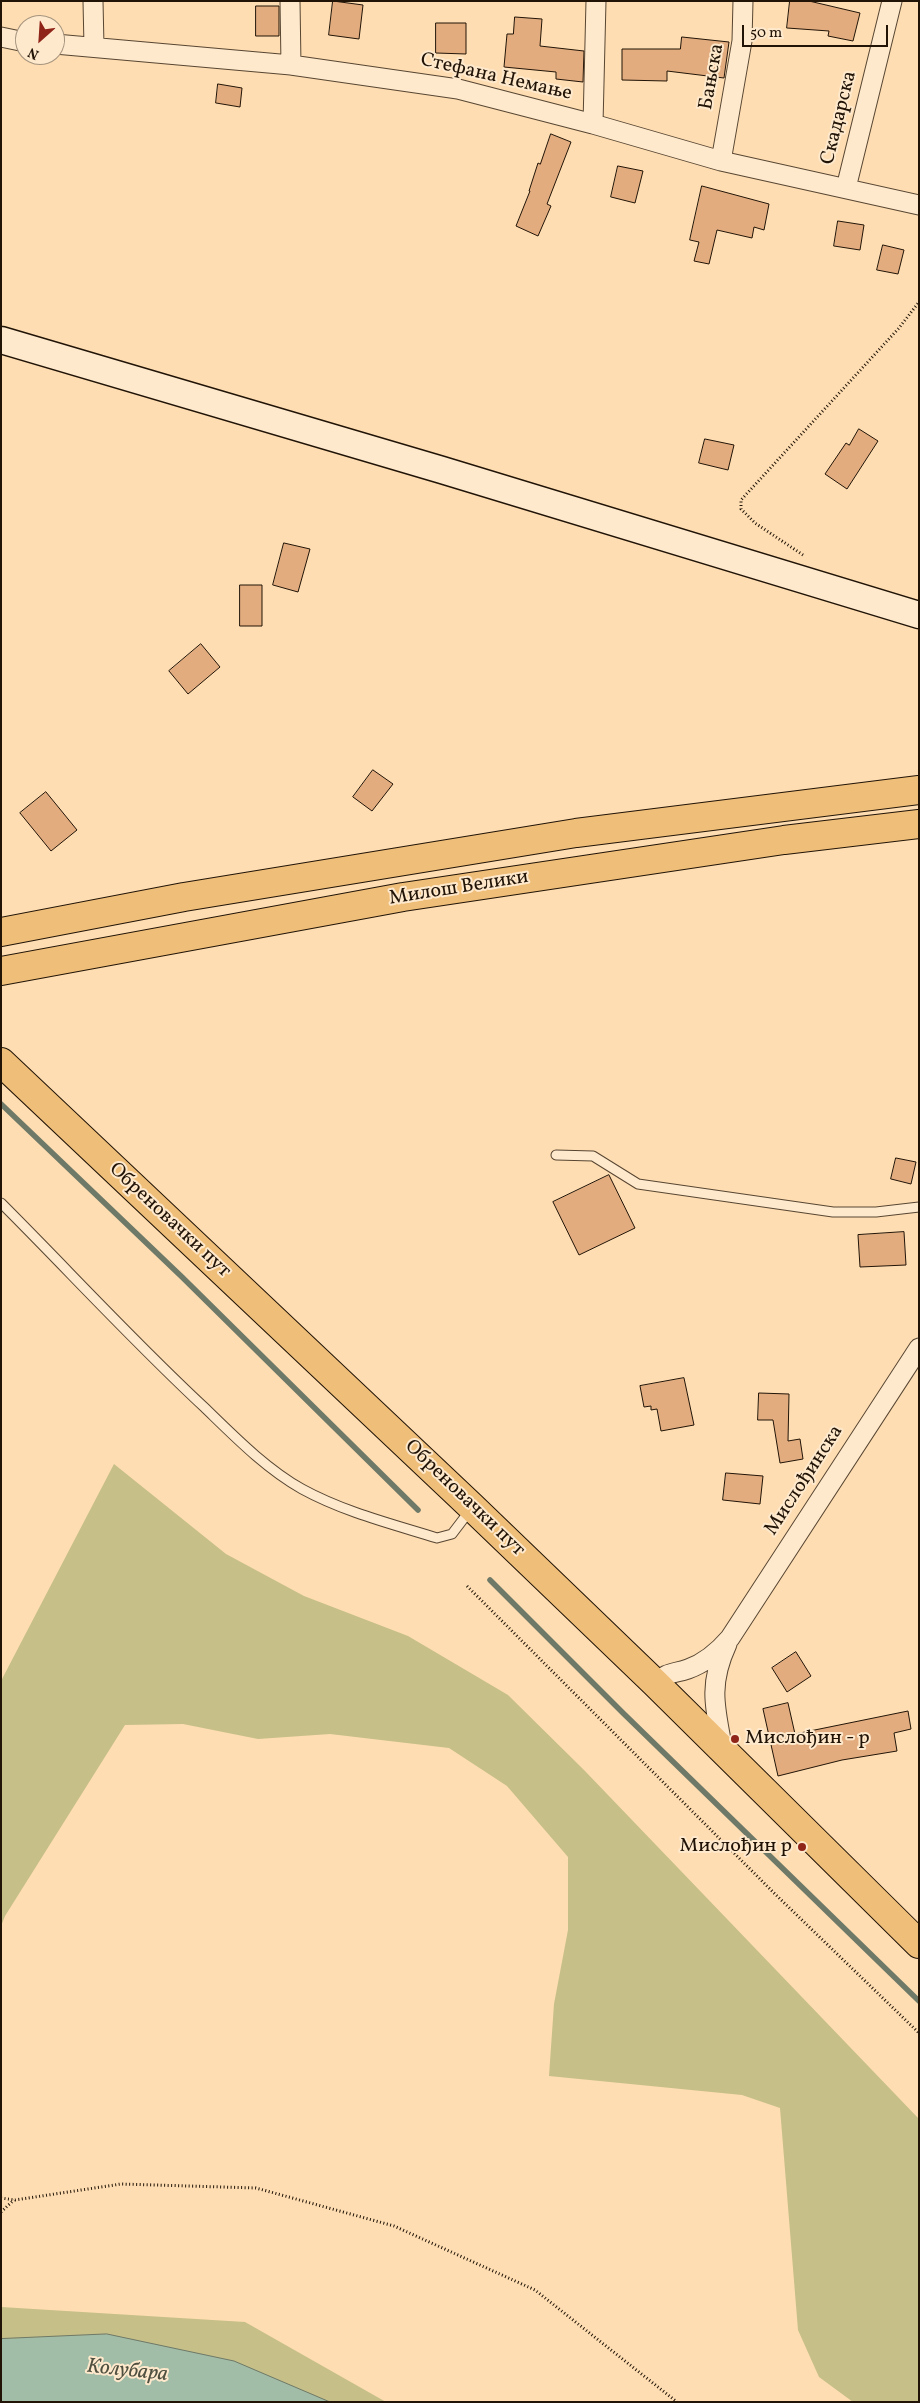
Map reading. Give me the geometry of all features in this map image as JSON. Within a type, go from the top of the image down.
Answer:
[{"type":"main road","points":[[1,340],[442,470],[919,615]]},
{"type":"main road","name":"Милош Велики","points":[[1,932],[90,913],[193,895],[576,833],[919,790]]},
{"type":"main road","name":"Милош Велики","points":[[1,971],[403,897],[784,840],[919,824]]},
{"type":"main road","name":"Обреновачки пут","points":[[2,1063],[472,1507],[655,1683],[919,1944]]},
{"type":"street","points":[[93,1],[94,46]]},
{"type":"street","points":[[290,1],[291,64]]},
{"type":"street","points":[[593,124],[596,1]]},
{"type":"street","name":"Бањска","points":[[721,161],[742,41],[743,1]]},
{"type":"street","name":"Скадарска","points":[[846,188],[892,1]]},
{"type":"street","points":[[1,37],[15,40]]},
{"type":"street","name":"Стефана Немање","points":[[65,45],[291,64],[458,89],[593,124],[721,161],[919,205]]},
{"type":"street","name":"Мислођинска","points":[[723,1750],[714,1707],[714,1692],[719,1667],[730,1638],[919,1348]]},
{"type":"street","name":"Мислођинска","points":[[655,1683],[665,1674],[689,1669],[705,1661],[730,1638]]},
{"type":"lane","points":[[556,1155],[593,1156],[638,1184],[833,1212],[876,1212],[919,1208]]},
{"type":"lane","points":[[1,1203],[169,1375],[242,1444],[275,1471],[301,1488],[332,1504],[437,1538],[452,1534],[472,1507]]},
{"type":"path","points":[[804,581],[807,557],[755,523],[741,509],[741,500],[899,328],[919,302]]},
{"type":"path","points":[[467,1586],[775,1894],[919,2033]]},
{"type":"path","points":[[1,2198],[15,2200],[121,2184],[256,2188],[394,2226],[534,2290],[677,2402]]},
{"type":"path","points":[[1,2212],[15,2200]]},
{"type":"shaded area","points":[[114,1464],[226,1554],[304,1596],[408,1636],[508,1695],[584,1770],[919,2119],[919,2402],[853,2402],[819,2377],[798,2330],[780,2108],[742,2095],[549,2076],[554,2004],[568,1930],[568,1857],[507,1786],[449,1748],[330,1734],[258,1739],[183,1724],[125,1725],[5,1916],[1,1926],[1,1681]]},
{"type":"shaded area","points":[[1,2307],[245,2322],[386,2402],[1,2402]]},
{"type":"water","name":"Колубара","points":[[107,2334],[234,2361],[330,2402],[1,2402],[1,2339]]},
{"type":"building","points":[[333,1],[363,5],[359,39],[329,35]]},
{"type":"building","points":[[790,1],[809,1],[860,13],[853,41],[828,36],[829,31],[787,28]]},
{"type":"building","points":[[256,6],[279,6],[279,36],[256,36]]},
{"type":"building","points":[[515,17],[542,19],[540,46],[584,51],[583,82],[556,79],[556,72],[504,67],[507,34],[513,34]]},
{"type":"building","points":[[436,23],[466,23],[466,54],[436,53]]},
{"type":"building","points":[[682,37],[729,42],[724,78],[667,71],[667,81],[622,80],[622,49],[680,49]]},
{"type":"building","points":[[218,84],[242,88],[240,107],[216,103]]},
{"type":"building","points":[[551,134],[571,142],[547,204],[551,206],[538,236],[516,226],[530,191],[538,163],[540,164]]},
{"type":"building","points":[[618,166],[643,171],[635,203],[611,197]]},
{"type":"building","points":[[702,186],[769,204],[764,230],[754,227],[752,238],[717,230],[709,264],[694,261],[699,242],[690,240]]},
{"type":"building","points":[[838,221],[864,225],[860,250],[834,246]]},
{"type":"building","points":[[883,245],[904,250],[898,274],[877,270]]},
{"type":"building","points":[[859,429],[878,441],[847,489],[825,474],[846,443],[849,445]]},
{"type":"building","points":[[705,439],[734,445],[728,470],[699,463]]},
{"type":"building","points":[[284,543],[310,549],[298,592],[273,585]]},
{"type":"building","points":[[240,585],[262,585],[262,626],[240,626]]},
{"type":"building","points":[[201,644],[220,667],[188,694],[169,671]]},
{"type":"building","points":[[373,770],[393,784],[372,811],[353,797]]},
{"type":"building","points":[[46,792],[77,830],[51,851],[20,813]]},
{"type":"building","points":[[896,1158],[916,1162],[911,1184],[891,1179]]},
{"type":"building","points":[[609,1175],[635,1228],[579,1255],[553,1202]]},
{"type":"building","points":[[904,1232],[906,1265],[860,1267],[858,1235]]},
{"type":"building","points":[[684,1378],[694,1425],[661,1431],[657,1409],[651,1410],[651,1406],[644,1407],[640,1386]]},
{"type":"building","points":[[759,1393],[789,1394],[788,1441],[800,1439],[803,1459],[780,1463],[773,1420],[758,1420]]},
{"type":"building","points":[[726,1473],[763,1476],[760,1504],[723,1500]]},
{"type":"building","points":[[796,1652],[811,1676],[787,1692],[772,1668]]},
{"type":"building","points":[[788,1703],[795,1734],[908,1711],[911,1729],[894,1733],[897,1751],[842,1760],[778,1776],[763,1709]]},
{"type":"waterway","points":[[1,1104],[182,1277],[418,1510]]},
{"type":"waterway","points":[[490,1580],[623,1713],[919,2001]]},
{"type":"place","name":"Мислођин - р","points":[[735,1739]]},
{"type":"place","name":"Мислођин р","points":[[802,1847]]}]
